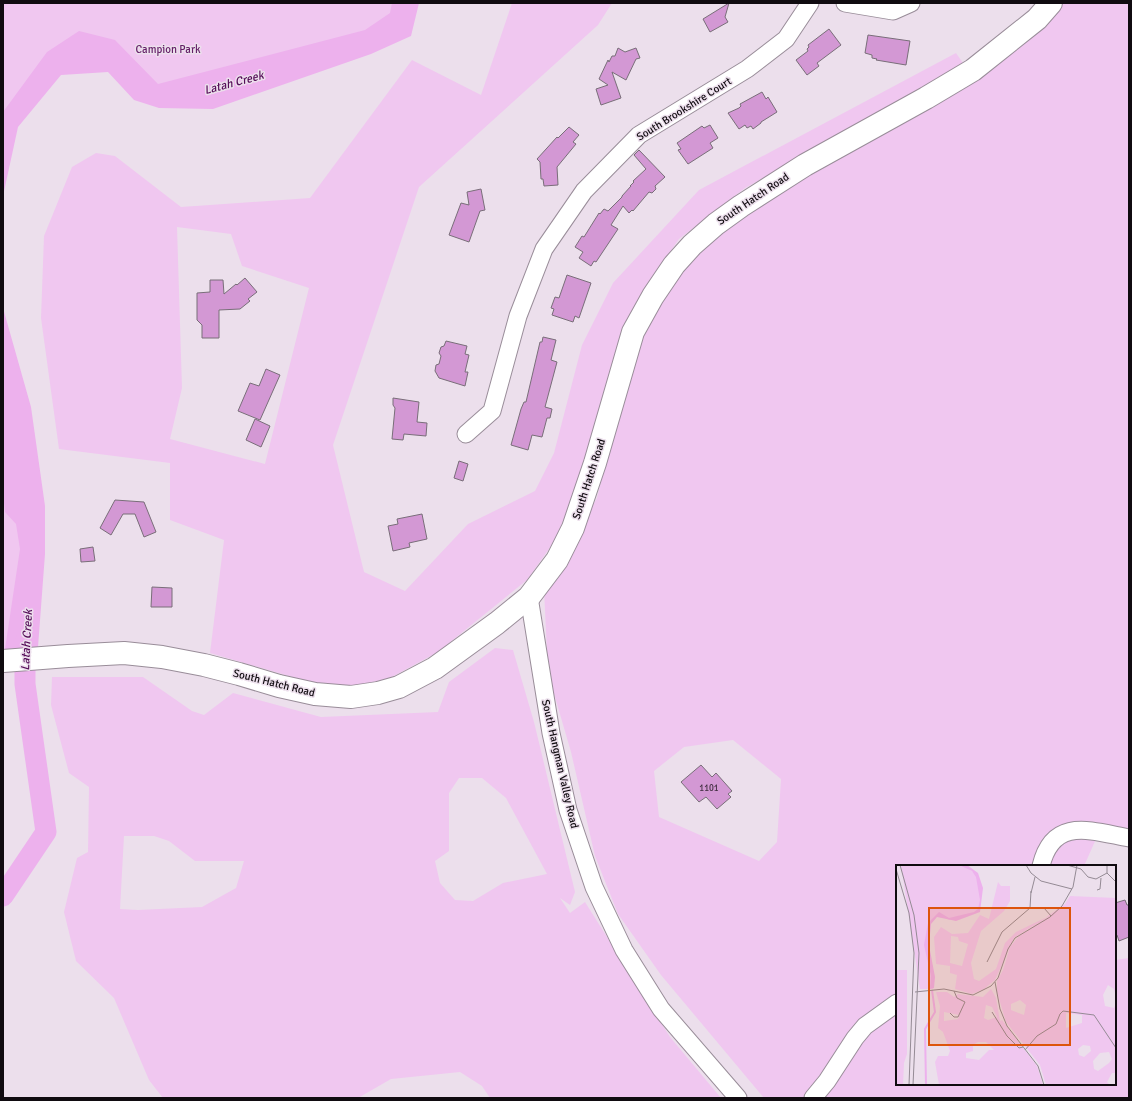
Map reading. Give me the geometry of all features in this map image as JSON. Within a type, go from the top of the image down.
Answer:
[{"type":"main road","name":"South Hatch Road","points":[[3,661],[124,653],[162,657],[204,665],[279,686],[315,694],[351,696],[378,693],[399,687],[435,668],[498,623],[529,597],[557,560],[572,528],[595,463],[633,332],[653,296],[674,265],[692,245],[716,224],[741,206],[805,165],[926,98],[973,70],[1037,19],[1051,3]]},
{"type":"street","name":"South Brookshire Court","points":[[466,434],[492,411],[518,316],[544,249],[584,191],[639,135],[747,69],[786,39],[810,3]]},
{"type":"street","points":[[845,3],[893,11],[911,3]]},
{"type":"street","name":"South Hangman Valley Road","points":[[529,597],[551,733],[568,810],[594,887],[624,950],[661,1010],[738,1098]]},
{"type":"street","points":[[1041,865],[1047,848],[1053,839],[1068,831],[1091,831],[1129,838]]},
{"type":"street","points":[[813,1098],[827,1081],[855,1038],[865,1026],[896,1004]]},
{"type":"green space","name":"Campion Park","points":[[3,3],[405,3],[401,21],[159,96],[112,60],[61,60],[3,144]]},
{"type":"green space","points":[[512,3],[612,3],[598,25],[419,187],[333,445],[364,572],[405,591],[468,524],[535,491],[554,453],[582,345],[613,283],[699,190],[956,53],[965,66],[745,188],[679,239],[648,284],[579,480],[556,539],[527,580],[438,652],[390,678],[347,688],[313,683],[210,653],[224,540],[170,520],[170,463],[59,449],[41,318],[44,236],[72,167],[96,153],[115,156],[181,207],[310,198],[412,60],[481,95]],"holes":[[[177,227],[231,234],[242,266],[309,288],[265,464],[170,439],[182,388]]]},
{"type":"green space","points":[[1057,3],[1129,3],[1129,843],[1096,839],[1084,865],[896,865],[896,1085],[1116,1085],[1116,960],[1129,958],[1129,1098],[764,1098],[661,975],[618,914],[595,856],[571,752],[548,673],[544,589],[597,498],[615,425],[649,317],[677,275],[712,237]],"holes":[[[733,740],[781,779],[777,842],[759,861],[659,817],[654,771],[684,747]]]},
{"type":"green space","points":[[3,373],[34,547],[32,650],[3,652]]},
{"type":"green space","points":[[495,648],[513,650],[534,722],[575,892],[570,905],[560,898],[570,913],[585,902],[670,1037],[721,1098],[490,1098],[482,1086],[460,1072],[391,1079],[358,1098],[163,1098],[149,1080],[114,998],[76,961],[64,912],[77,858],[88,852],[89,787],[69,773],[51,705],[52,677],[143,677],[192,711],[204,715],[233,693],[321,717],[438,712],[449,682]],"holes":[[[459,778],[482,778],[506,798],[547,874],[503,883],[473,901],[455,900],[440,883],[435,861],[449,851],[449,793]],[[124,836],[154,836],[169,841],[195,861],[244,861],[236,888],[202,907],[138,910],[120,909]]]},
{"type":"water","points":[[392,3],[419,3],[411,36],[371,54],[213,109],[159,108],[134,100],[108,72],[61,75],[18,127],[3,196],[3,112],[47,52],[79,31],[115,40],[158,84],[365,30],[390,13]]},
{"type":"water","points":[[3,308],[31,407],[45,506],[45,554],[38,647],[5,649],[20,549],[16,524],[5,512],[3,495]]},
{"type":"building","points":[[729,3],[725,17],[728,22],[710,32],[703,19]]},
{"type":"building","points":[[829,29],[841,45],[817,63],[819,66],[807,75],[796,60],[808,51],[808,45]]},
{"type":"building","points":[[868,35],[910,41],[906,65],[876,60],[877,59],[872,58],[872,55],[865,53]]},
{"type":"building","points":[[618,48],[625,52],[636,48],[640,58],[636,59],[626,80],[612,72],[621,98],[601,105],[596,89],[608,85],[599,79],[608,60],[609,62],[612,56],[615,56]]},
{"type":"building","points":[[762,92],[766,99],[768,97],[777,112],[753,129],[751,126],[747,128],[745,125],[739,129],[728,113],[739,108],[741,106],[740,104]]},
{"type":"building","points":[[710,125],[718,138],[710,143],[713,148],[688,164],[678,150],[681,149],[677,143],[702,126],[704,128]]},
{"type":"building","points":[[569,127],[579,135],[573,142],[576,144],[557,167],[558,185],[544,186],[543,179],[541,179],[540,162],[537,159],[557,137],[558,138]]},
{"type":"building","points":[[639,150],[665,177],[655,186],[656,189],[652,193],[649,192],[633,211],[632,210],[629,213],[623,206],[611,225],[618,229],[596,262],[594,261],[591,266],[579,258],[583,252],[575,247],[582,236],[584,237],[599,213],[600,214],[604,209],[608,211],[622,197],[634,182],[633,181],[646,169],[634,155]]},
{"type":"building","points":[[481,189],[485,210],[480,211],[469,242],[449,235],[461,203],[469,205],[467,192]]},
{"type":"building","points":[[567,275],[591,283],[579,318],[575,316],[573,322],[552,315],[554,309],[551,308],[555,297],[559,298]]},
{"type":"building","points":[[245,278],[257,292],[248,299],[250,301],[240,309],[219,310],[219,338],[202,338],[202,325],[197,320],[197,293],[210,292],[210,280],[223,280],[224,294]]},
{"type":"building","points":[[543,337],[556,340],[551,360],[557,362],[545,407],[552,409],[550,418],[547,418],[542,437],[532,435],[528,450],[511,445],[521,409],[524,402],[526,402],[540,342],[542,342]]},
{"type":"building","points":[[446,341],[467,346],[465,354],[469,355],[465,372],[468,372],[465,386],[439,378],[435,371],[436,365],[439,364],[441,356],[439,353],[441,347],[444,346]]},
{"type":"building","points":[[266,369],[280,375],[260,420],[238,411],[250,383],[259,386]]},
{"type":"building","points":[[393,398],[419,402],[417,422],[427,423],[426,436],[404,434],[403,440],[392,439],[395,408],[393,405]]},
{"type":"building","points":[[255,419],[270,426],[261,447],[246,440]]},
{"type":"building","points":[[459,461],[468,464],[463,481],[454,478]]},
{"type":"building","points":[[115,500],[144,502],[156,532],[144,537],[135,514],[123,514],[111,535],[100,528]]},
{"type":"building","points":[[422,514],[427,539],[409,543],[410,547],[393,551],[388,526],[398,524],[397,519]]},
{"type":"building","points":[[93,547],[95,561],[81,562],[80,549]]},
{"type":"building","points":[[152,587],[172,588],[172,607],[151,607]]},
{"type":"building","points":[[701,765],[712,777],[716,773],[732,791],[728,794],[731,797],[717,809],[706,797],[699,802],[681,782]]},
{"type":"building","points":[[1125,900],[1127,905],[1129,905],[1129,937],[1119,941],[1116,935],[1116,903]]},
{"type":"waterway","name":"Latah Creek","points":[[3,896],[46,832],[25,684],[25,642]]}]
